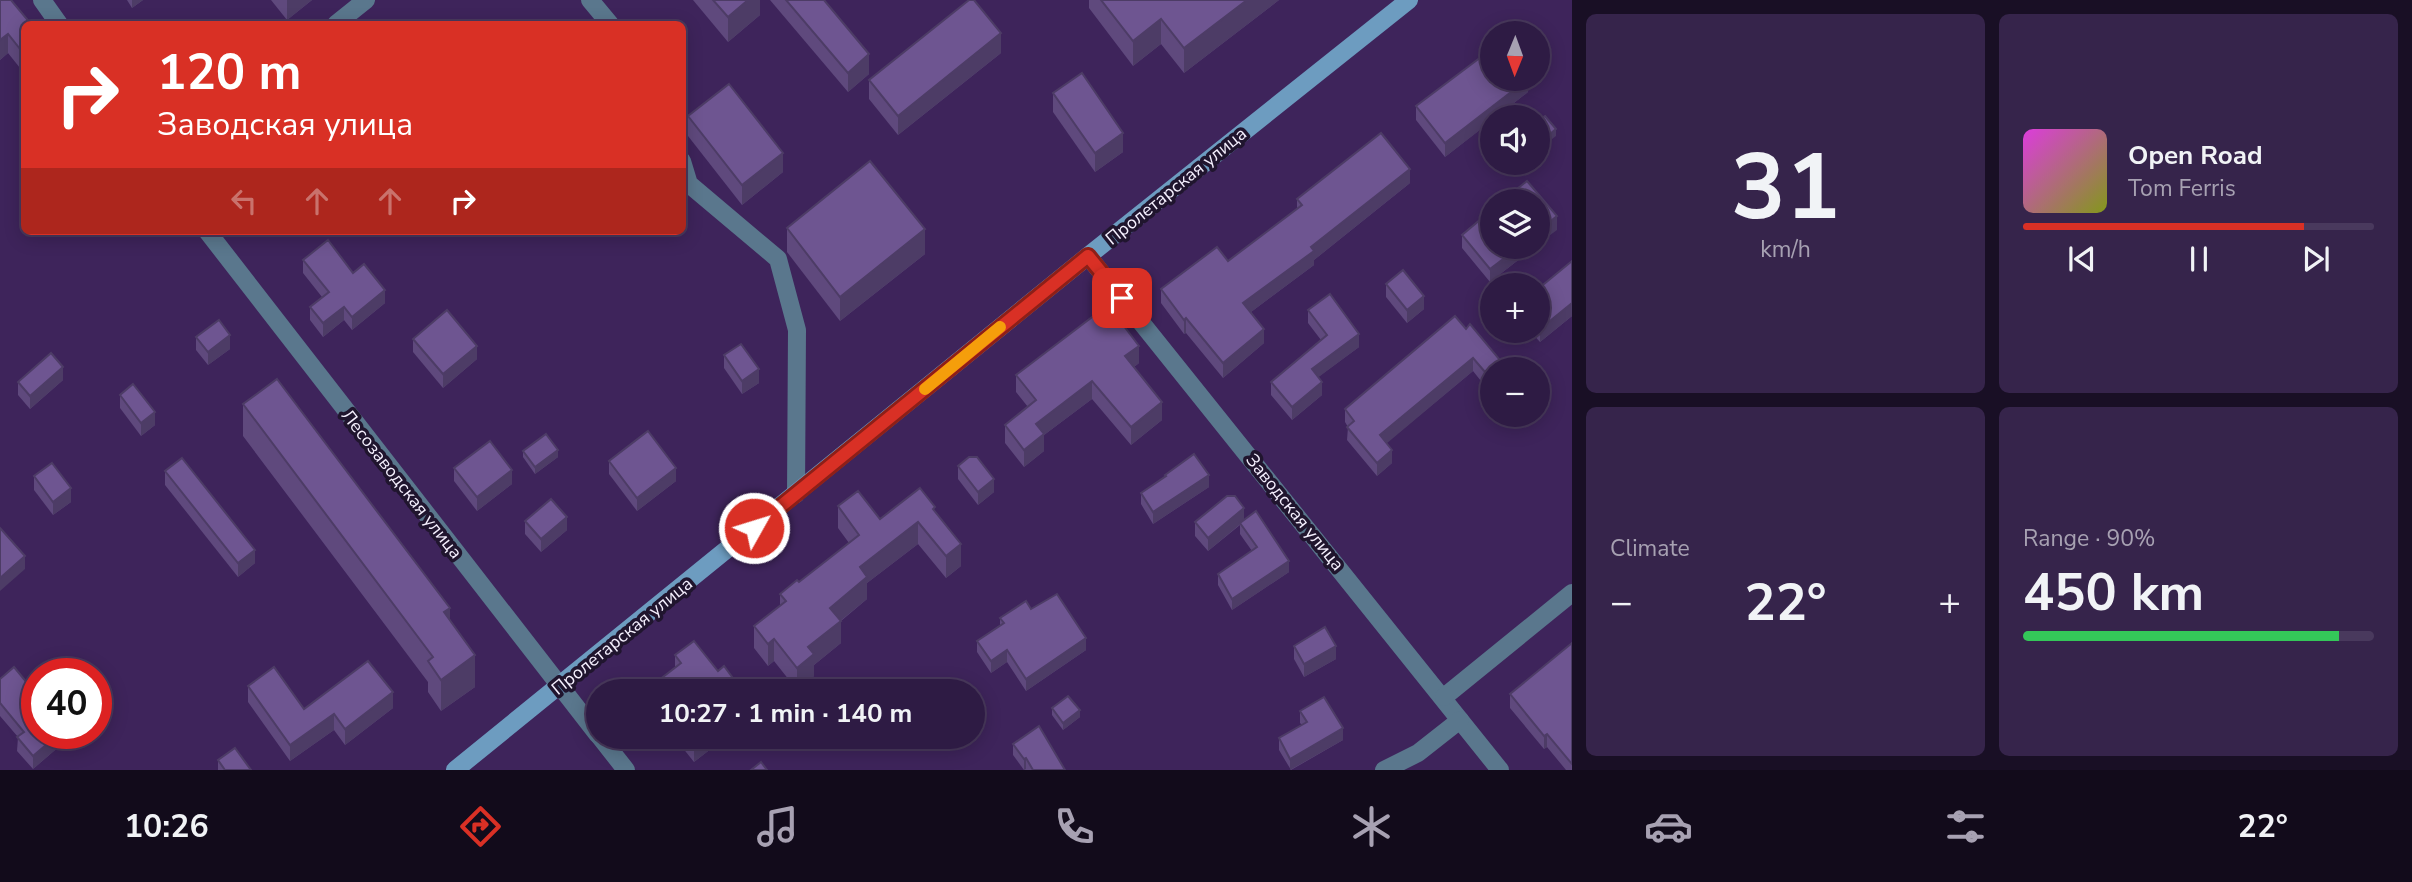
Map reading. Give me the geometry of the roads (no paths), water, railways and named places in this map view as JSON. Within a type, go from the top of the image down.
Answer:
[{"type":"street","points":[[42,0],[57,21]]},
{"type":"street","points":[[340,21],[366,0]]},
{"type":"street","points":[[590,0],[608,21]]},
{"type":"street","name":"Пролетарская улица","points":[[455,770],[1088,256],[1409,0]]},
{"type":"street","points":[[686,174],[689,184],[778,259],[797,330],[796,494]]},
{"type":"street","name":"Лесозаводская улица","points":[[210,235],[586,719]]},
{"type":"street","name":"Заводская улица","points":[[1088,256],[1500,770]]},
{"type":"street","points":[[1444,698],[1572,593]]},
{"type":"street","points":[[1384,770],[1418,752],[1460,719]]},
{"type":"street","name":"Лесозаводская улица","points":[[609,749],[626,770]]}]
